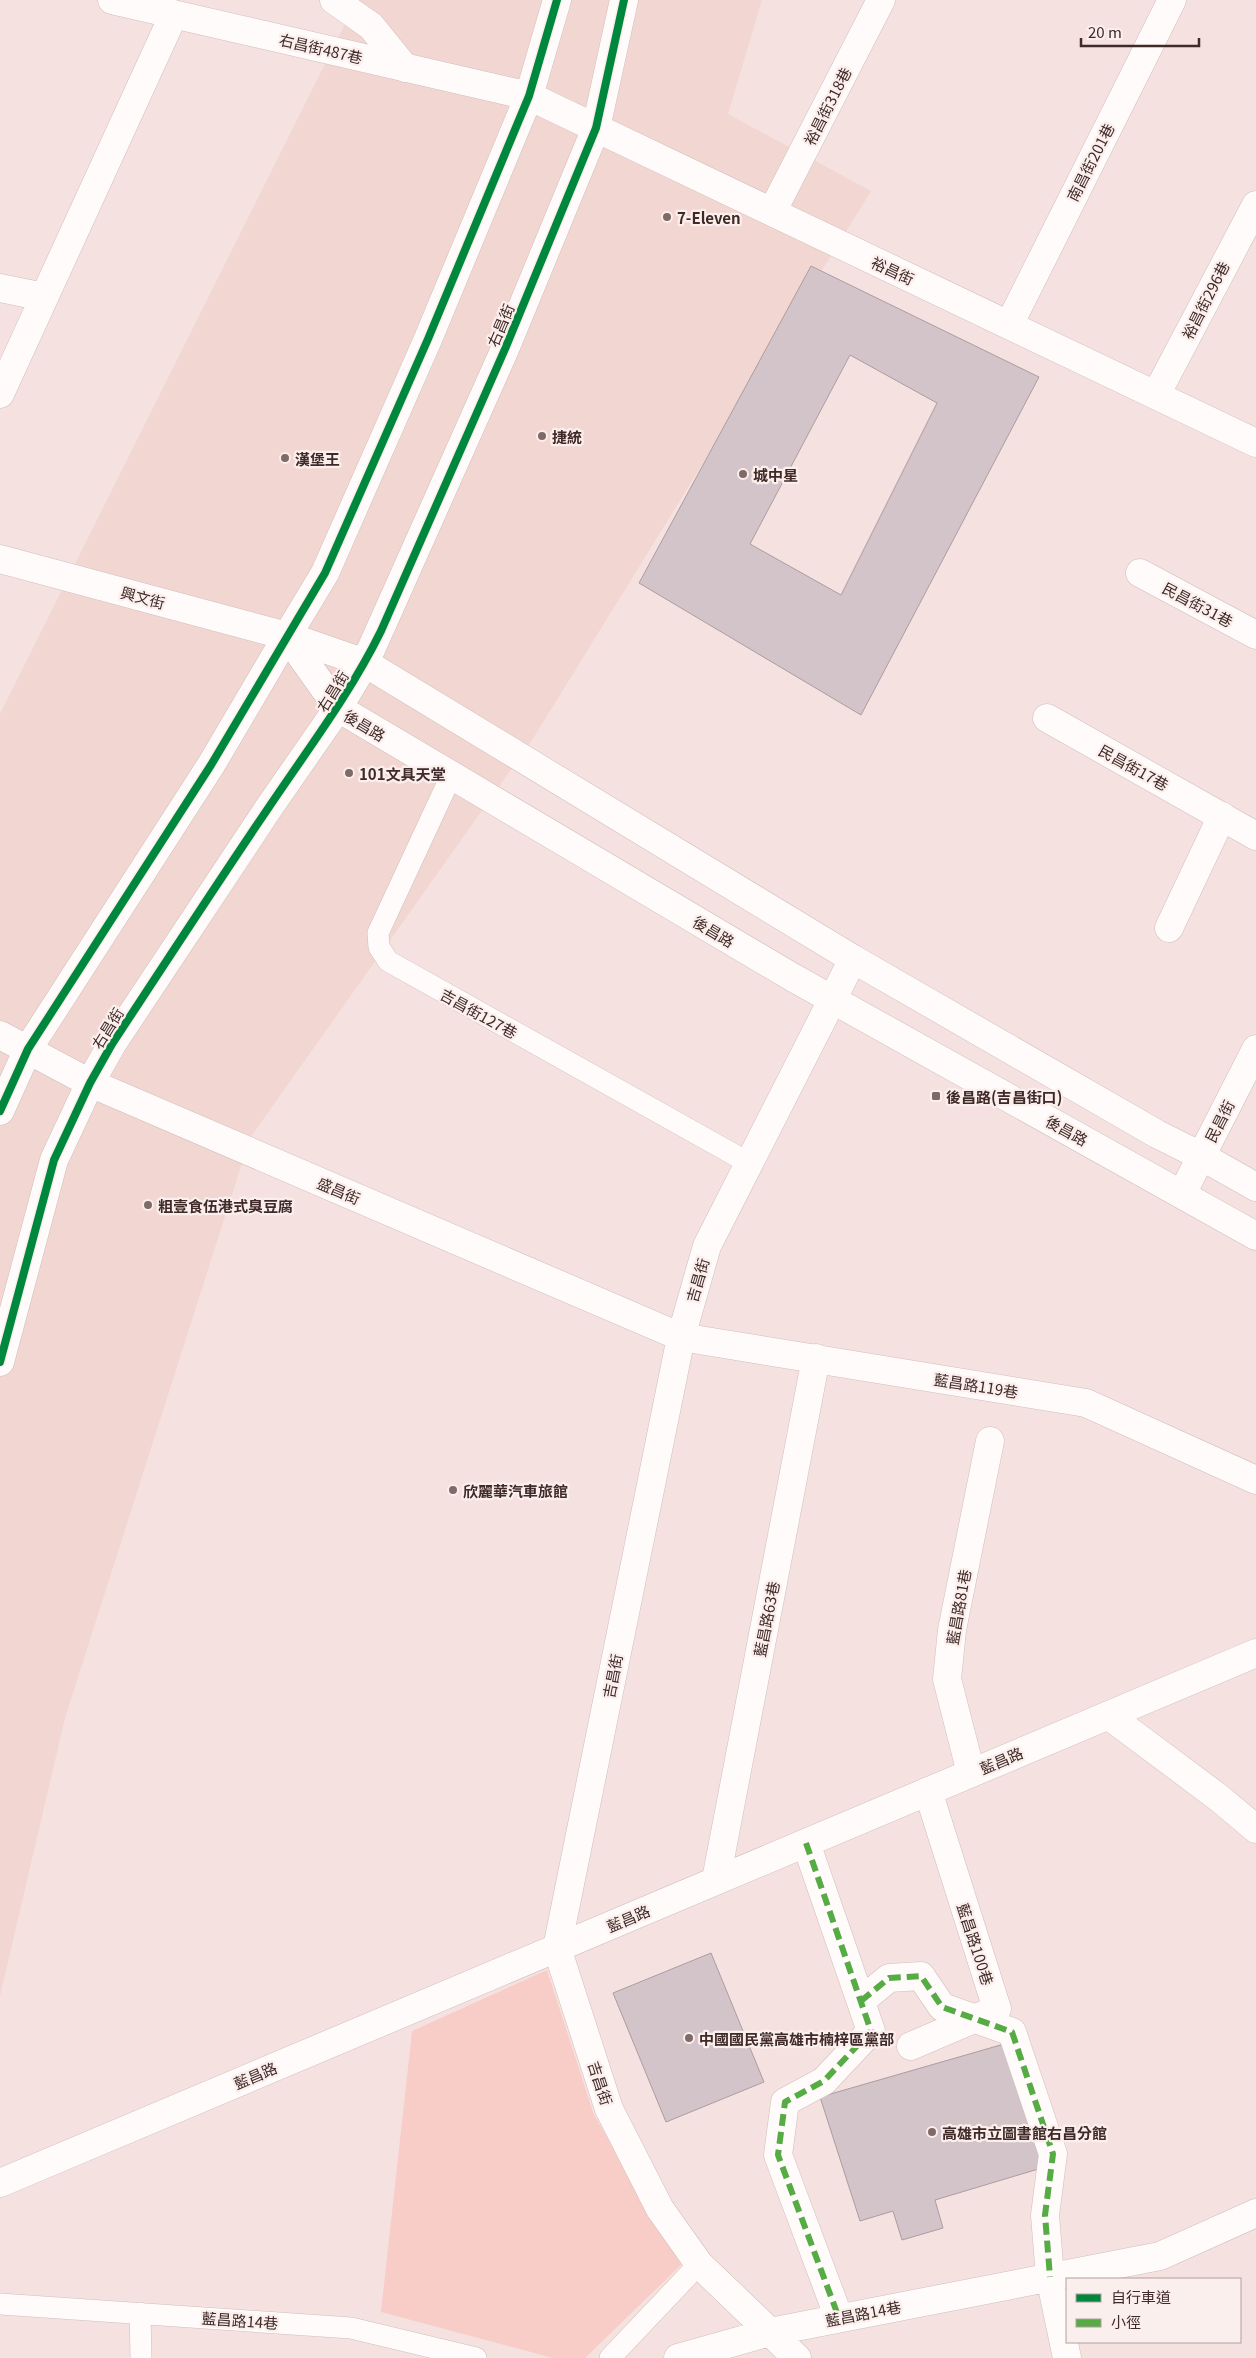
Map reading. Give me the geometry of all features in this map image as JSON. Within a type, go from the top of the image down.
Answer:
[{"type":"street","name":"右昌街487巷","points":[[112,0],[530,96]]},
{"type":"street","points":[[334,0],[371,26],[405,68]]},
{"type":"street","points":[[0,1111],[28,1050],[211,765],[325,573],[428,340],[530,96],[557,0]]},
{"type":"street","name":"右昌街","points":[[0,1362],[54,1160],[90,1083],[134,1011],[270,806],[338,708],[365,663],[505,349],[596,128],[624,0]]},
{"type":"street","name":"裕昌街318巷","points":[[772,212],[881,0]]},
{"type":"street","name":"南昌街201巷","points":[[1009,325],[1172,0]]},
{"type":"street","points":[[0,394],[174,14]]},
{"type":"street","name":"裕昌街","points":[[530,96],[1256,443]]},
{"type":"street","name":"裕昌街296巷","points":[[1156,395],[1256,205]]},
{"type":"street","points":[[0,288],[44,298]]},
{"type":"street","name":"興文街","points":[[0,559],[287,636]]},
{"type":"street","name":"民昌街31巷","points":[[1140,573],[1256,635]]},
{"type":"street","points":[[287,636],[365,663],[853,959],[1157,1134],[1256,1187]]},
{"type":"street","name":"後昌路","points":[[287,636],[338,708],[831,1000],[1256,1236]]},
{"type":"street","name":"民昌街17巷","points":[[1047,718],[1256,836]]},
{"type":"street","points":[[1169,928],[1222,816]]},
{"type":"street","name":"吉昌街","points":[[797,2358],[699,2264],[660,2209],[609,2109],[557,1948],[681,1336],[707,1246],[853,959]]},
{"type":"street","name":"盛昌街","points":[[0,1035],[90,1083],[681,1336]]},
{"type":"street","name":"民昌街","points":[[1182,1194],[1256,1049]]},
{"type":"street","name":"藍昌路119巷","points":[[681,1336],[1086,1403],[1256,1480]]},
{"type":"street","name":"藍昌路63巷","points":[[716,1880],[816,1358]]},
{"type":"street","name":"藍昌路81巷","points":[[971,1773],[947,1680],[952,1630],[990,1441]]},
{"type":"street","name":"藍昌路","points":[[0,2183],[1256,1652]]},
{"type":"street","points":[[1108,1715],[1219,1798],[1256,1829]]},
{"type":"street","name":"藍昌路100巷","points":[[911,2046],[997,2009],[928,1791]]},
{"type":"street","points":[[806,1843],[871,2031],[824,2081],[785,2102],[778,2155],[839,2318]]},
{"type":"street","points":[[861,2001],[889,1978],[921,1976],[942,2007],[1012,2032],[1053,2154],[1045,2216],[1050,2277],[1067,2358]]},
{"type":"street","name":"藍昌路14巷","points":[[678,2358],[770,2332],[1160,2256],[1256,2212]]},
{"type":"lane","name":"吉昌街127巷","points":[[451,776],[378,933],[378,947],[388,961],[749,1162]]},
{"type":"lane","points":[[610,2358],[699,2264]]},
{"type":"lane","name":"藍昌路14巷","points":[[0,2304],[351,2328],[476,2358]]},
{"type":"lane","points":[[140,2313],[141,2358]]},
{"type":"shaded area","points":[[357,0],[762,0],[728,114],[871,191],[534,737],[250,1138],[65,1718],[0,1996],[0,714]]},
{"type":"shaded area","points":[[547,1970],[594,2115],[681,2265],[585,2358],[553,2358],[381,2312],[412,2031]]},
{"type":"building","name":"城中星","points":[[811,266],[1039,377],[861,715],[639,583]],"holes":[[[850,355],[937,403],[841,595],[750,544]]]},
{"type":"building","name":"中國國民黨高雄市楠梓區黨部","points":[[711,1953],[764,2082],[666,2122],[613,1993]]},
{"type":"building","name":"高雄市立圖書館右昌分館","points":[[1004,2044],[1045,2167],[935,2200],[943,2228],[902,2240],[893,2211],[860,2221],[820,2097]]},
{"type":"marked path","points":[[806,1843],[871,2031],[824,2081],[785,2102],[778,2155],[839,2318]]},
{"type":"marked path","points":[[861,2001],[889,1978],[921,1976],[942,2007],[1012,2032],[1053,2154],[1045,2215],[1050,2277]]},
{"type":"cycle path","points":[[0,1111],[28,1049],[211,765],[325,573],[428,339],[529,96],[557,0]]},
{"type":"cycle path","points":[[0,1362],[54,1160],[90,1083],[112,1044],[342,699],[381,631],[505,349],[596,128],[624,0]]},
{"type":"place","name":"7-Eleven","points":[[667,217]]},
{"type":"place","name":"捷統","points":[[542,436]]},
{"type":"place","name":"漢堡王","points":[[285,458]]},
{"type":"place","name":"城中星","points":[[743,474]]},
{"type":"place","name":"101文具天堂","points":[[349,773]]},
{"type":"place","name":"後昌路(吉昌街口)","points":[[936,1096]]},
{"type":"place","name":"粗壹食伍港式臭豆腐","points":[[148,1205]]},
{"type":"place","name":"欣麗華汽車旅館","points":[[453,1490]]},
{"type":"place","name":"中國國民黨高雄市楠梓區黨部","points":[[689,2038]]},
{"type":"place","name":"高雄市立圖書館右昌分館","points":[[932,2132]]}]
